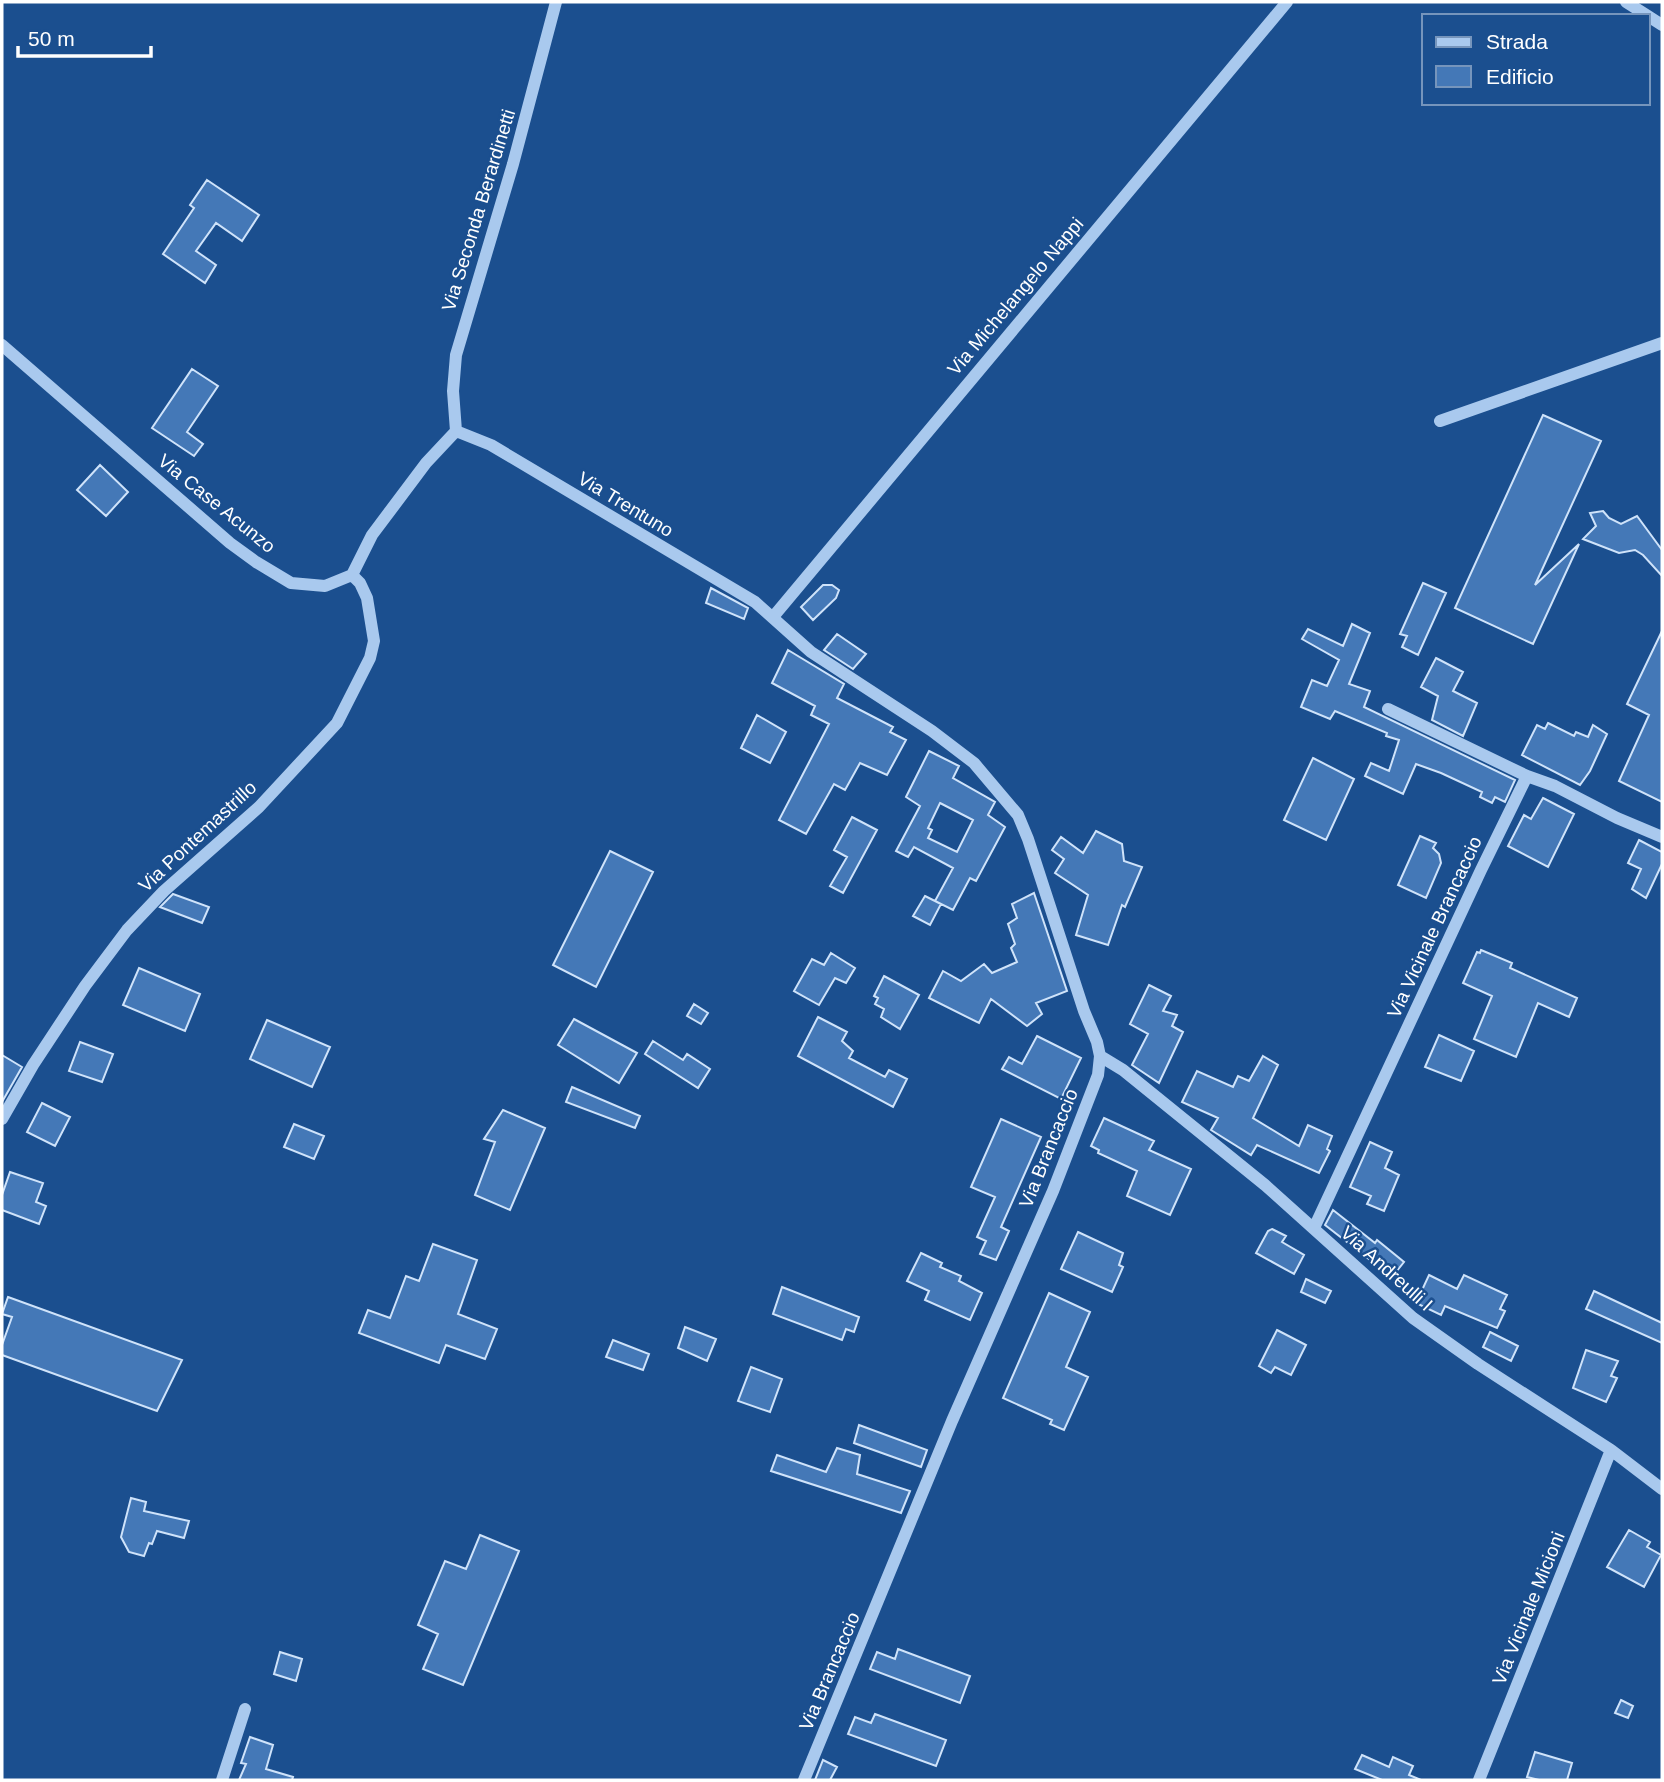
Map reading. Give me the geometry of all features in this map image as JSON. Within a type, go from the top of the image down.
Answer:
[{"type":"street","name":"Via Seconda Berardinetti","points":[[456,431],[453,391],[456,355],[513,164],[556,2]]},
{"type":"street","name":"Via Michelangelo Nappi","points":[[773,617],[1287,2]]},
{"type":"street","points":[[1626,2],[1645,14]]},
{"type":"street","points":[[1440,421],[1662,343]]},
{"type":"street","name":"Via Case Acunzo","points":[[2,345],[230,543],[256,562],[291,583],[324,586],[352,575]]},
{"type":"street","points":[[352,575],[372,535],[426,463],[456,431]]},
{"type":"street","name":"Via Trentuno","points":[[456,431],[491,445],[738,591],[773,617]]},
{"type":"street","name":"Via Pontemastrillo","points":[[2,1119],[33,1065],[127,930],[164,891],[259,807],[337,723],[370,658],[374,641],[367,598],[360,583],[352,575]]},
{"type":"street","points":[[773,617],[811,652],[932,731],[974,763],[1018,815],[1100,1056]]},
{"type":"street","points":[[1388,709],[1662,837]]},
{"type":"street","name":"Via Vicinale Brancaccio","points":[[1314,1228],[1527,776]]},
{"type":"street","name":"Via Andreulli I","points":[[1100,1056],[1122,1070],[1265,1185],[1423,1326],[1611,1450],[1662,1489]]},
{"type":"street","name":"Via Brancaccio","points":[[804,1780],[952,1421],[1053,1191],[1098,1075],[1100,1056]]},
{"type":"street","name":"Via Vicinale Micioni","points":[[1479,1780],[1611,1450]]},
{"type":"street","points":[[222,1780],[245,1709]]},
{"type":"building","points":[[207,180],[259,215],[242,241],[216,223],[196,251],[216,265],[205,283],[163,254],[194,208],[190,205]]},
{"type":"building","points":[[192,369],[218,386],[187,432],[203,444],[194,456],[152,428]]},
{"type":"building","points":[[1543,415],[1601,441],[1535,585],[1579,544],[1533,644],[1455,608]]},
{"type":"building","points":[[100,465],[128,492],[106,516],[77,490]]},
{"type":"building","points":[[1603,511],[1609,518],[1621,524],[1637,516],[1662,550],[1662,576],[1635,550],[1619,553],[1583,539],[1596,526],[1590,513]]},
{"type":"building","points":[[1423,583],[1446,593],[1418,655],[1402,647],[1407,636],[1400,634]]},
{"type":"building","points":[[823,585],[832,585],[839,590],[836,598],[813,620],[801,607]]},
{"type":"building","points":[[711,588],[748,608],[744,619],[706,603]]},
{"type":"building","points":[[1352,624],[1370,633],[1349,684],[1370,691],[1364,707],[1515,780],[1505,802],[1495,797],[1492,803],[1480,797],[1482,792],[1416,764],[1403,794],[1365,776],[1371,763],[1389,771],[1399,740],[1335,711],[1330,719],[1301,707],[1312,680],[1327,686],[1339,660],[1302,639],[1308,629],[1343,646]]},
{"type":"building","points":[[1662,631],[1662,802],[1619,781],[1649,715],[1627,704]]},
{"type":"building","points":[[837,634],[866,654],[853,669],[824,650]]},
{"type":"building","points":[[788,650],[844,684],[837,698],[893,727],[890,732],[906,740],[887,775],[860,763],[845,790],[834,784],[806,834],[779,820],[829,724],[811,715],[815,706],[772,683]]},
{"type":"building","points":[[1436,658],[1463,672],[1453,691],[1477,703],[1463,736],[1432,720],[1438,696],[1421,687]]},
{"type":"building","points":[[757,715],[786,732],[770,763],[741,748]]},
{"type":"building","points":[[1548,723],[1574,736],[1576,732],[1588,737],[1593,725],[1607,734],[1590,771],[1580,785],[1522,755],[1537,725],[1545,729]]},
{"type":"building","points":[[929,751],[959,766],[953,778],[995,802],[988,815],[1005,827],[976,881],[970,878],[953,910],[935,901],[953,868],[914,847],[908,857],[896,851],[920,806],[906,797]],"holes":[[[940,803],[973,820],[957,852],[928,838],[932,830],[928,828]]]},
{"type":"building","points":[[1313,758],[1354,779],[1326,840],[1284,820]]},
{"type":"building","points":[[1543,798],[1574,814],[1548,867],[1508,846],[1524,815],[1531,819]]},
{"type":"building","points":[[852,817],[877,830],[843,893],[830,886],[847,857],[834,850]]},
{"type":"building","points":[[1096,831],[1122,844],[1124,861],[1142,867],[1125,907],[1122,905],[1108,945],[1076,935],[1088,895],[1055,873],[1064,859],[1052,850],[1061,837],[1083,853]]},
{"type":"building","points":[[1420,836],[1436,843],[1433,848],[1439,854],[1441,863],[1426,898],[1398,885]]},
{"type":"building","points":[[1639,840],[1662,852],[1662,864],[1646,898],[1632,889],[1641,869],[1628,863]]},
{"type":"building","points":[[610,851],[653,872],[596,987],[553,965]]},
{"type":"building","points":[[1034,893],[1067,991],[1036,1003],[1042,1014],[1027,1026],[991,999],[979,1023],[929,998],[943,971],[961,981],[984,964],[992,973],[1017,962],[1011,948],[1015,944],[1008,924],[1017,918],[1012,904]]},
{"type":"building","points":[[173,894],[209,907],[202,923],[160,907]]},
{"type":"building","points":[[925,896],[941,904],[930,925],[913,916]]},
{"type":"building","points":[[1481,950],[1512,963],[1510,968],[1577,998],[1569,1017],[1538,1003],[1516,1057],[1474,1039],[1492,996],[1463,983],[1477,952],[1480,953]]},
{"type":"building","points":[[831,953],[855,968],[846,983],[835,978],[819,1005],[794,991],[812,959],[824,965]]},
{"type":"building","points":[[139,968],[200,994],[185,1031],[123,1005]]},
{"type":"building","points":[[884,976],[919,995],[900,1029],[881,1017],[884,1009],[875,1004],[878,998],[874,996]]},
{"type":"building","points":[[1149,985],[1171,996],[1163,1011],[1177,1015],[1172,1026],[1183,1032],[1159,1083],[1132,1065],[1148,1034],[1130,1024]]},
{"type":"building","points":[[694,1004],[708,1013],[701,1024],[687,1016]]},
{"type":"building","points":[[818,1017],[847,1032],[842,1041],[853,1051],[849,1058],[885,1077],[889,1070],[907,1079],[893,1107],[798,1056]]},
{"type":"building","points":[[574,1019],[637,1053],[619,1083],[558,1045]]},
{"type":"building","points":[[267,1020],[330,1047],[312,1087],[250,1059]]},
{"type":"building","points":[[1439,1035],[1474,1051],[1461,1081],[1425,1067]]},
{"type":"building","points":[[1037,1036],[1081,1058],[1061,1099],[1002,1069],[1009,1057],[1022,1064]]},
{"type":"building","points":[[653,1041],[683,1060],[687,1054],[710,1069],[698,1088],[645,1054]]},
{"type":"building","points":[[80,1042],[113,1054],[102,1082],[69,1071]]},
{"type":"building","points":[[2,1055],[22,1067],[2,1102]]},
{"type":"building","points":[[1263,1056],[1278,1065],[1253,1118],[1299,1146],[1308,1125],[1332,1136],[1327,1149],[1330,1151],[1319,1173],[1257,1145],[1251,1155],[1211,1130],[1218,1118],[1182,1102],[1197,1071],[1233,1087],[1238,1076],[1249,1081]]},
{"type":"building","points":[[572,1087],[640,1116],[635,1128],[566,1102]]},
{"type":"building","points":[[42,1103],[70,1117],[55,1146],[27,1132]]},
{"type":"building","points":[[503,1110],[545,1128],[510,1210],[475,1195],[495,1142],[484,1139]]},
{"type":"building","points":[[1104,1118],[1154,1141],[1149,1150],[1191,1169],[1170,1215],[1127,1196],[1137,1171],[1098,1153],[1099,1150],[1091,1146]]},
{"type":"building","points":[[1001,1119],[1041,1137],[1001,1227],[1009,1231],[996,1260],[980,1254],[986,1241],[977,1237],[995,1197],[971,1187]]},
{"type":"building","points":[[294,1124],[324,1136],[314,1159],[284,1147]]},
{"type":"building","points":[[1370,1142],[1392,1152],[1385,1168],[1399,1175],[1384,1211],[1367,1204],[1371,1196],[1350,1187]]},
{"type":"building","points":[[10,1172],[43,1183],[36,1202],[46,1206],[39,1224],[2,1210],[2,1195]]},
{"type":"building","points":[[1333,1210],[1404,1262],[1392,1277],[1325,1225]]},
{"type":"building","points":[[1272,1229],[1286,1236],[1282,1242],[1304,1255],[1294,1274],[1256,1253],[1268,1231]]},
{"type":"building","points":[[1078,1232],[1123,1253],[1119,1265],[1123,1267],[1112,1292],[1061,1269]]},
{"type":"building","points":[[433,1244],[477,1260],[458,1314],[497,1329],[485,1359],[446,1345],[439,1363],[359,1333],[368,1310],[390,1318],[406,1276],[419,1281]]},
{"type":"building","points":[[921,1253],[942,1263],[940,1267],[961,1276],[959,1281],[982,1293],[970,1320],[925,1300],[929,1291],[907,1281]]},
{"type":"building","points":[[1429,1275],[1457,1289],[1464,1275],[1507,1295],[1500,1309],[1505,1311],[1497,1328],[1445,1306],[1441,1315],[1416,1303]]},
{"type":"building","points":[[1306,1279],[1331,1291],[1325,1303],[1301,1292]]},
{"type":"building","points":[[782,1287],[859,1317],[854,1332],[846,1329],[842,1340],[773,1314]]},
{"type":"building","points":[[1594,1291],[1662,1323],[1662,1343],[1586,1309]]},
{"type":"building","points":[[1049,1293],[1090,1312],[1066,1367],[1088,1377],[1064,1430],[1050,1424],[1052,1420],[1003,1398]]},
{"type":"building","points":[[8,1297],[182,1360],[157,1411],[2,1355],[2,1345],[12,1317],[2,1314]]},
{"type":"building","points":[[685,1327],[716,1339],[707,1361],[678,1348]]},
{"type":"building","points":[[1277,1330],[1306,1345],[1291,1375],[1275,1367],[1271,1373],[1259,1366]]},
{"type":"building","points":[[1490,1332],[1518,1346],[1511,1361],[1483,1347]]},
{"type":"building","points":[[613,1340],[649,1354],[643,1370],[606,1357]]},
{"type":"building","points":[[1586,1350],[1618,1361],[1611,1376],[1617,1378],[1606,1402],[1573,1388]]},
{"type":"building","points":[[751,1367],[782,1379],[770,1412],[738,1401]]},
{"type":"building","points":[[859,1425],[927,1450],[921,1467],[854,1443]]},
{"type":"building","points":[[837,1448],[860,1455],[857,1474],[910,1491],[901,1513],[771,1471],[777,1455],[826,1472]]},
{"type":"building","points":[[131,1498],[146,1502],[144,1511],[189,1521],[184,1538],[157,1531],[144,1556],[129,1552],[121,1537]]},
{"type":"building","points":[[1629,1530],[1650,1542],[1647,1547],[1661,1555],[1644,1587],[1607,1567]]},
{"type":"building","points":[[480,1535],[519,1551],[463,1685],[423,1669],[438,1634],[418,1625],[445,1561],[466,1569]]},
{"type":"building","points":[[898,1649],[970,1676],[960,1703],[870,1669],[877,1652],[895,1659]]},
{"type":"building","points":[[280,1652],[302,1659],[296,1681],[274,1674]]},
{"type":"building","points":[[1621,1700],[1633,1706],[1628,1718],[1615,1713]]},
{"type":"building","points":[[875,1714],[946,1740],[936,1766],[848,1734],[855,1717],[871,1723]]},
{"type":"building","points":[[250,1737],[273,1745],[266,1769],[293,1777],[292,1780],[239,1780],[246,1764],[241,1763]]},
{"type":"building","points":[[1535,1752],[1572,1763],[1567,1780],[1527,1777]]},
{"type":"building","points":[[1362,1755],[1389,1767],[1393,1757],[1413,1766],[1409,1775],[1421,1780],[1382,1780],[1355,1769]]},
{"type":"building","points":[[823,1760],[837,1767],[830,1780],[815,1780]]}]
